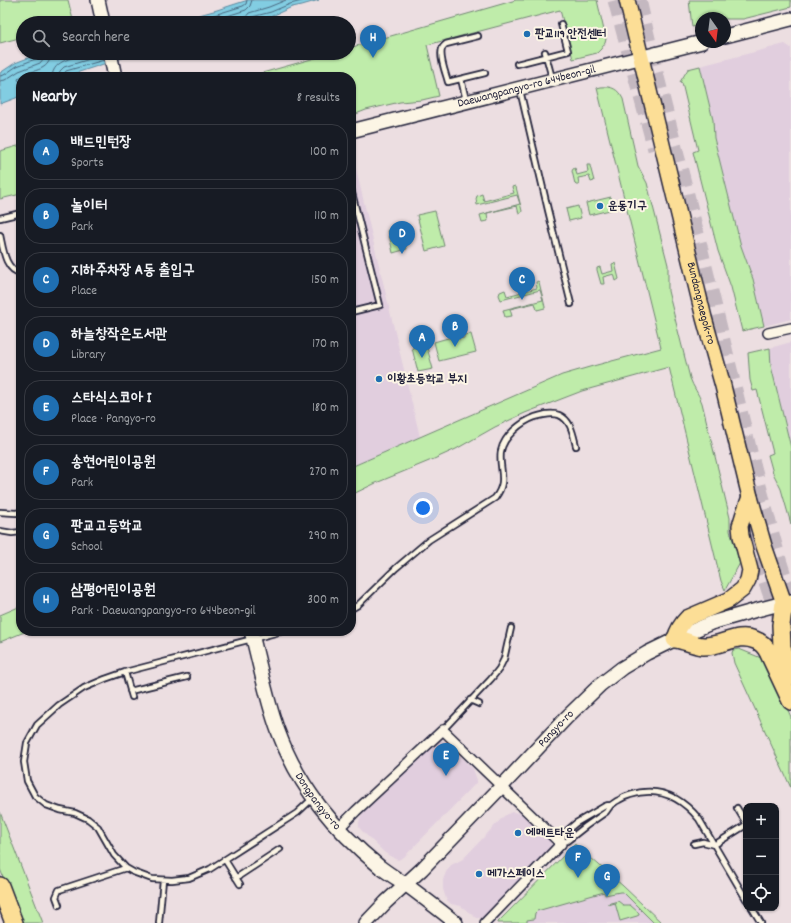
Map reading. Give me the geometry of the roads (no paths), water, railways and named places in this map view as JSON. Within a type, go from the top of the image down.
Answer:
[{"type":"highway","points":[[789,603],[781,625],[782,647],[791,676]]},
{"type":"highway","points":[[675,639],[702,646],[744,637],[758,641],[768,652],[791,701]]},
{"type":"highway","points":[[0,886],[14,923]]},
{"type":"main road","name":"Bundangnaegok-ro","points":[[626,0],[750,498],[764,546],[789,603]]},
{"type":"main road","points":[[731,34],[791,19]]},
{"type":"main road","name":"Daewangpangyo-ro 644beon-gil","points":[[356,130],[695,44]]},
{"type":"main road","points":[[111,60],[114,72]]},
{"type":"main road","points":[[675,639],[683,622],[687,618],[729,600],[746,584],[750,576],[750,570],[741,536],[740,526],[750,498]]},
{"type":"main road","name":"Pangyo-ro","points":[[366,923],[422,869],[566,718],[600,685],[622,668],[675,639],[716,621],[789,603]]},
{"type":"main road","name":"Dongpangyo-ro","points":[[252,636],[278,731],[293,766],[314,798],[338,829],[381,868],[437,907],[456,923]]},
{"type":"street","points":[[768,333],[791,328]]},
{"type":"street","points":[[338,829],[443,730],[561,843],[485,923]]},
{"type":"lane","points":[[517,64],[546,55],[568,51],[561,24]]},
{"type":"lane","points":[[478,36],[449,43],[442,48],[441,55],[448,82],[485,73]]},
{"type":"lane","points":[[546,55],[552,80]]},
{"type":"lane","points":[[461,79],[467,102]]},
{"type":"lane","points":[[520,88],[571,304]]},
{"type":"lane","points":[[356,210],[380,305],[356,311]]},
{"type":"lane","points":[[0,218],[16,214]]},
{"type":"lane","points":[[0,235],[6,258],[10,267],[16,271]]},
{"type":"lane","points":[[356,606],[396,568],[429,540],[495,498],[502,483],[501,450],[506,440],[522,423],[542,415],[551,413],[558,414],[565,418],[569,424],[576,446]]},
{"type":"lane","points":[[0,512],[16,513]]},
{"type":"lane","points":[[0,531],[16,533]]},
{"type":"lane","points":[[443,730],[499,669],[504,659],[511,628]]},
{"type":"lane","points":[[249,636],[124,672],[84,688],[59,705],[37,725],[27,744],[24,762],[27,781],[35,796],[46,805],[75,813],[88,819],[98,827],[114,855],[126,868],[152,879],[163,880],[189,878],[210,869],[297,814],[314,798]]},
{"type":"lane","points":[[124,672],[132,697]]},
{"type":"lane","points":[[130,691],[187,677]]},
{"type":"lane","points":[[470,700],[479,704]]},
{"type":"lane","points":[[561,843],[567,841],[606,812],[611,805],[620,799],[638,793],[658,793],[674,798],[683,803],[695,814],[743,894]]},
{"type":"lane","points":[[561,843],[563,834],[571,827],[605,806],[611,805]]},
{"type":"lane","points":[[737,808],[743,819]]},
{"type":"lane","points":[[694,844],[703,842],[714,845],[743,826]]},
{"type":"lane","points":[[236,878],[280,849]]},
{"type":"lane","points":[[224,860],[240,884]]},
{"type":"lane","points":[[59,905],[56,897],[59,890],[126,868]]},
{"type":"lane","points":[[159,923],[163,880]]},
{"type":"lane","points":[[754,911],[761,923]]},
{"type":"water","points":[[248,0],[319,0],[292,7],[272,16],[196,16]]},
{"type":"water","points":[[23,60],[116,60],[79,72],[16,72],[16,98],[0,104],[0,73],[15,63]]},
{"type":"tunnel","points":[[616,0],[656,149]]},
{"type":"tunnel","points":[[638,0],[750,456],[778,560],[791,600]]},
{"type":"tunnel","points":[[754,533],[762,567],[791,644]]},
{"type":"place","name":"판교119 안전센터","points":[[527,34]]},
{"type":"place","name":"삼평어린이공원","points":[[373,58]]},
{"type":"place","name":"운동기구","points":[[600,206]]},
{"type":"place","name":"하늘창작은도서관","points":[[402,254]]},
{"type":"place","name":"지하주차장 A동 출입구","points":[[522,300]]},
{"type":"place","name":"놀이터","points":[[455,347]]},
{"type":"place","name":"배드민턴장","points":[[422,358]]},
{"type":"place","name":"이황초등학교 부지","points":[[379,379]]},
{"type":"place","name":"스타식스코아 I","points":[[446,776]]},
{"type":"place","name":"에메트타운","points":[[518,833]]},
{"type":"place","name":"메가스페이스","points":[[479,874]]},
{"type":"place","name":"송현어린이공원","points":[[578,878]]},
{"type":"place","name":"판교고등학교","points":[[607,897]]}]
